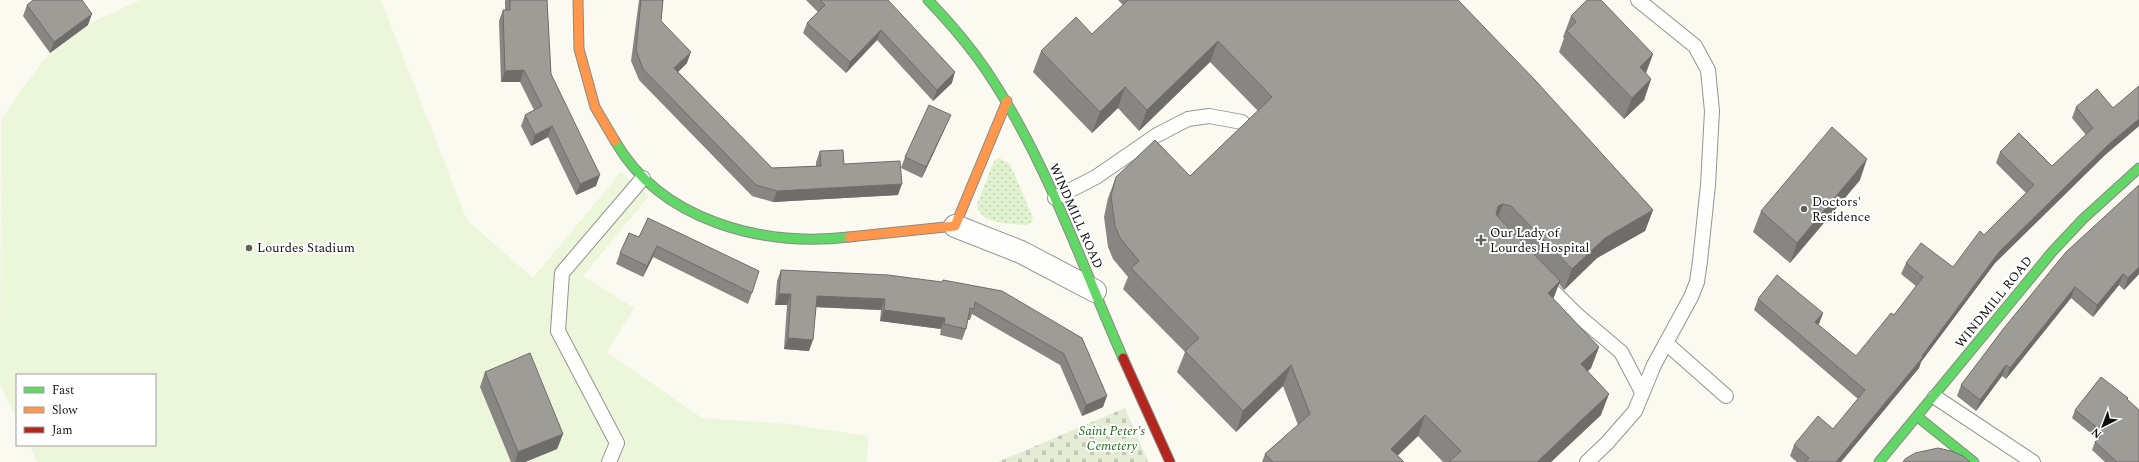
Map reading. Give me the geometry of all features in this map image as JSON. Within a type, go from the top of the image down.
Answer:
[{"type":"street","points":[[578,0],[579,49],[595,108],[621,152],[643,178],[674,202],[726,227],[784,239],[833,239],[955,226],[1021,252],[1095,291]]},
{"type":"street","name":"WINDMILL ROAD","points":[[928,0],[974,51],[1017,117],[1055,198],[1170,462]]},
{"type":"street","points":[[955,226],[1007,101]]},
{"type":"street","name":"WINDMILL ROAD","points":[[1878,462],[1919,418],[1998,315],[2053,250],[2139,168]]},
{"type":"street","points":[[1919,418],[1974,462]]},
{"type":"lane","points":[[1587,462],[1607,443],[1635,411],[1642,392],[1666,343],[1686,308],[1697,282],[1708,185],[1712,111],[1708,70],[1695,46],[1638,0]]},
{"type":"lane","points":[[1055,198],[1096,177],[1157,135],[1188,119],[1209,116],[1242,122]]},
{"type":"lane","points":[[609,462],[617,443],[558,331],[562,273],[643,178]]},
{"type":"lane","points":[[1536,273],[1574,313],[1621,352],[1642,392]]},
{"type":"lane","points":[[1666,343],[1726,396]]},
{"type":"lane","points":[[1935,397],[2033,462]]},
{"type":"green space","name":"Lourdes Stadium","points":[[140,0],[381,0],[467,220],[533,278],[621,172],[649,196],[583,276],[634,308],[607,352],[702,418],[788,424],[868,436],[867,462],[37,462],[29,446],[156,446],[156,374],[16,374],[16,418],[0,385],[1,119],[44,59],[93,22]]},
{"type":"green space","points":[[999,158],[1010,164],[1033,218],[1031,223],[1026,225],[996,222],[983,216],[979,211],[977,204],[994,161]]},
{"type":"green space","name":"Saint Peter's Cemetery","points":[[1125,408],[1148,462],[998,462]]},
{"type":"building","points":[[33,0],[82,0],[92,14],[54,42],[27,5]]},
{"type":"building","points":[[510,0],[547,0],[551,74],[600,175],[580,184],[552,126],[535,135],[525,115],[542,106],[524,70],[505,71],[503,10],[510,10]]},
{"type":"building","points":[[641,0],[663,0],[661,21],[691,52],[674,68],[772,168],[821,166],[820,151],[843,150],[844,164],[900,161],[902,184],[777,191],[756,185],[643,69],[636,50]]},
{"type":"building","points":[[820,0],[888,0],[955,72],[937,90],[881,30],[850,62],[807,23],[825,5]]},
{"type":"building","points":[[1128,0],[1458,0],[1535,80],[1653,210],[1605,238],[1572,269],[1511,206],[1503,204],[1498,206],[1496,214],[1560,281],[1548,293],[1599,347],[1581,364],[1609,394],[1537,462],[1449,462],[1461,451],[1425,415],[1391,449],[1404,462],[1273,462],[1265,454],[1310,414],[1291,365],[1243,411],[1185,351],[1199,338],[1131,268],[1139,261],[1120,238],[1115,226],[1111,196],[1116,177],[1155,140],[1190,176],[1272,97],[1218,41],[1147,110],[1125,87],[1100,112],[1041,51],[1076,17],[1092,34]]},
{"type":"building","points":[[1587,0],[1601,0],[1653,54],[1640,67],[1651,79],[1632,98],[1567,31],[1576,22],[1571,16]]},
{"type":"building","points":[[2139,86],[2139,119],[2109,144],[1999,252],[1922,356],[1923,357],[1836,462],[1805,462],[1809,458],[1794,445],[1818,416],[1833,429],[1865,390],[1758,299],[1777,275],[1823,313],[1815,322],[1856,356],[1891,313],[1894,315],[1923,277],[1906,263],[1921,243],[1953,267],[1980,231],[1984,235],[2034,185],[2000,152],[2019,133],[2052,166],[2093,128],[2076,107],[2097,89],[2113,108]]},
{"type":"building","points":[[929,105],[951,115],[926,167],[905,157]]},
{"type":"building","name":"Doctors' Residence","points":[[1832,127],[1867,159],[1797,243],[1761,211]]},
{"type":"building","points":[[2139,185],[2139,267],[2128,278],[2123,274],[2097,305],[2075,287],[2010,368],[2006,365],[1980,400],[1961,385],[2004,328],[2066,252]]},
{"type":"building","points":[[648,218],[759,271],[752,293],[657,246],[647,266],[620,253],[629,233],[639,237]]},
{"type":"building","points":[[781,270],[888,275],[942,282],[943,280],[1002,291],[1082,338],[1107,396],[1086,405],[1064,354],[975,302],[974,309],[970,308],[966,329],[944,324],[945,318],[884,310],[885,299],[817,296],[813,340],[788,338],[791,294],[779,294]]},
{"type":"building","points":[[530,353],[563,434],[518,452],[485,372]]},
{"type":"building","points":[[2101,377],[2128,398],[2127,399],[2139,410],[2139,462],[2117,462],[2095,442],[2104,433],[2075,410]]},
{"type":"building","points":[[1938,448],[1963,456],[1970,462],[1903,462],[1915,453]]},
{"type":"traffic: fast","points":[[928,0],[944,17],[986,70],[1027,139],[1061,211],[1123,358]]},
{"type":"traffic: fast","points":[[615,141],[635,169],[659,191],[686,209],[717,223],[749,232],[782,237],[816,239],[849,237]]},
{"type":"traffic: fast","points":[[1879,462],[2052,252],[2083,219],[2139,168]]},
{"type":"traffic: fast","points":[[1919,418],[1974,462]]},
{"type":"traffic: slow","points":[[578,0],[579,49],[595,107],[615,141]]},
{"type":"traffic: slow","points":[[849,237],[955,226],[1007,101]]},
{"type":"traffic: jam","points":[[1123,358],[1170,462]]},
{"type":"place","name":"Doctors' Residence","points":[[1804,209]]},
{"type":"place","name":"Our Lady of Lourdes Hospital","points":[[1481,240]]},
{"type":"place","name":"Lourdes Stadium","points":[[249,248]]}]
